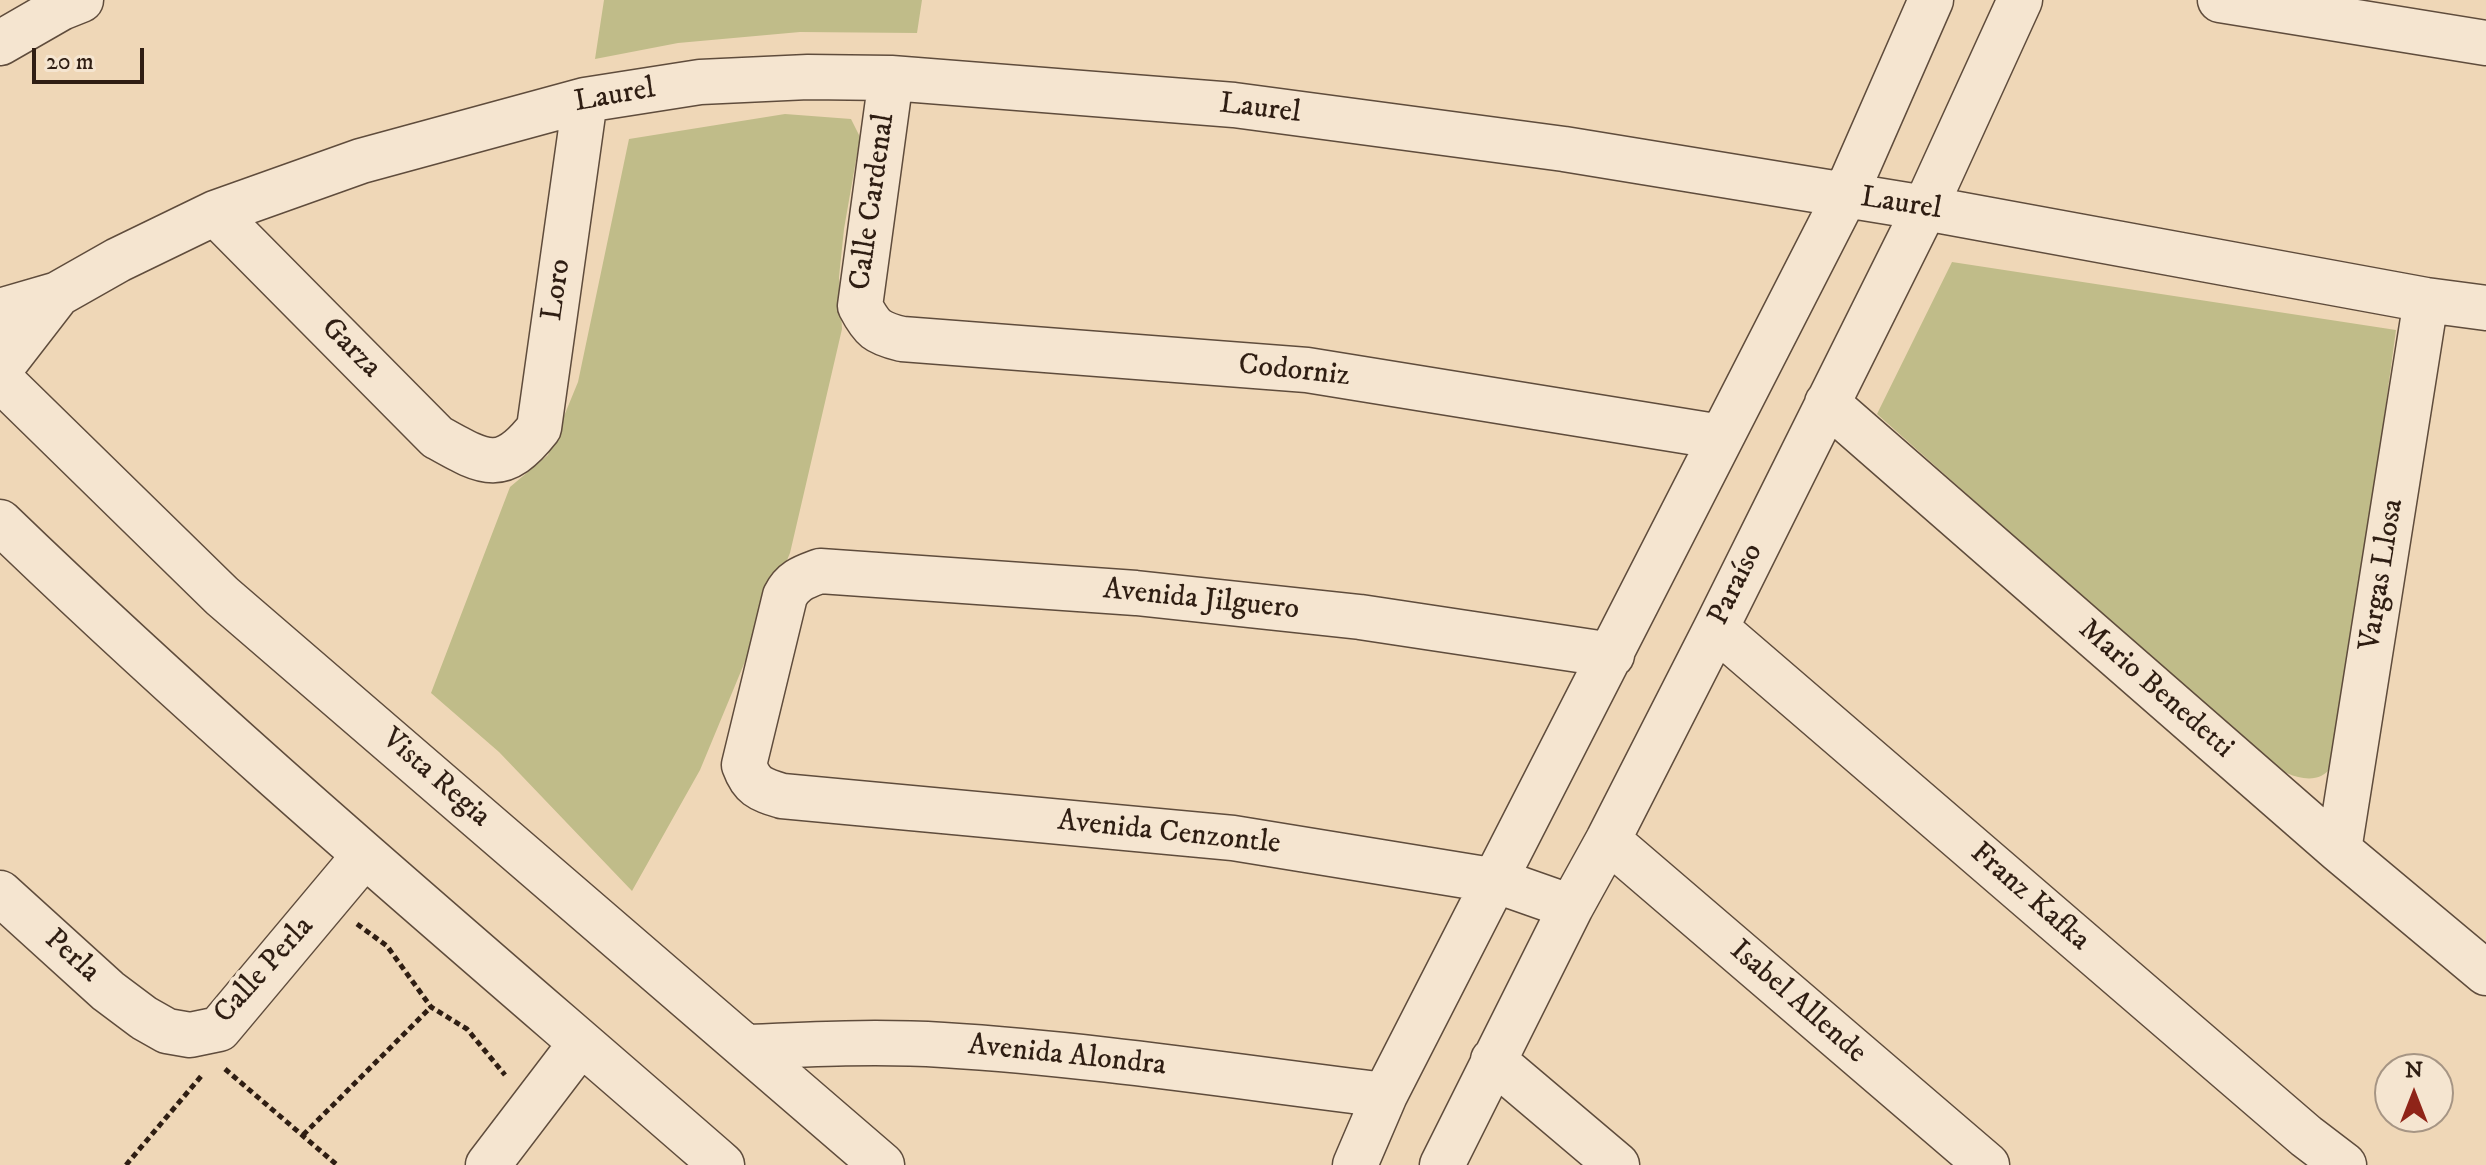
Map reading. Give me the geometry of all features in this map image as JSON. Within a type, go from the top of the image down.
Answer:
[{"type":"street","points":[[0,43],[81,0]]},
{"type":"street","points":[[1355,1165],[1385,1095],[1845,196],[1931,0]]},
{"type":"street","name":"Paraíso","points":[[1442,1165],[1716,628],[1925,208],[2020,0]]},
{"type":"street","points":[[2220,0],[2486,43]]},
{"type":"street","name":"Laurel","points":[[0,311],[58,294],[118,260],[215,213],[361,161],[585,100],[700,82],[808,77],[891,78],[1234,105],[1564,149],[1925,208],[2426,300],[2486,308]]},
{"type":"street","name":"Calle Cardenal","points":[[869,323],[860,306],[891,78]]},
{"type":"street","name":"Loro","points":[[500,461],[521,451],[539,428],[585,100]]},
{"type":"street","name":"Garza","points":[[215,213],[437,437],[474,458],[500,461]]},
{"type":"street","name":"Laurel","points":[[0,369],[58,294]]},
{"type":"street","name":"Vargas Llosa","points":[[2339,850],[2426,300]]},
{"type":"street","name":"Codorniz","points":[[869,323],[882,334],[902,339],[1307,370],[1721,437]]},
{"type":"street","name":"Vista Regia","points":[[0,379],[222,596],[882,1165]]},
{"type":"street","name":"Mario Benedetti","points":[[1827,403],[2339,850],[2486,973]]},
{"type":"street","points":[[0,522],[109,627],[364,856],[722,1165]]},
{"type":"street","name":"Avenida Jilguero","points":[[763,790],[750,781],[744,765],[785,596],[791,585],[800,578],[820,571],[1136,593],[1360,617],[1612,655]]},
{"type":"street","name":"Franz Kafka","points":[[1716,628],[2306,1136],[2344,1165]]},
{"type":"street","name":"Avenida Cenzontle","points":[[763,790],[797,797],[1233,838],[1497,881],[1571,907]]},
{"type":"street","name":"Isabel Allende","points":[[1608,840],[1987,1165]]},
{"type":"street","name":"Calle Perla","points":[[144,1018],[167,1031],[190,1035],[219,1029],[364,856]]},
{"type":"street","name":"Perla","points":[[0,893],[108,991],[144,1018]]},
{"type":"street","name":"Avenida Alondra","points":[[748,1047],[841,1042],[941,1045],[1080,1056],[1385,1095]]},
{"type":"street","points":[[488,1165],[581,1043]]},
{"type":"street","points":[[1493,1060],[1617,1165]]},
{"type":"path","points":[[352,920],[387,946],[431,1007],[467,1029],[510,1082]]},
{"type":"path","points":[[303,1135],[431,1007]]},
{"type":"path","points":[[215,1060],[337,1165]]},
{"type":"shaded area","points":[[604,0],[922,0],[917,33],[800,32],[678,43],[595,59]]},
{"type":"shaded area","points":[[785,114],[851,119],[860,137],[839,277],[842,329],[790,553],[700,770],[632,891],[499,752],[431,693],[510,487],[548,455],[578,382],[629,139]]},
{"type":"shaded area","points":[[1952,262],[2396,330],[2341,734],[2336,759],[2325,773],[2318,777],[2301,778],[2268,763],[1877,414]]}]
